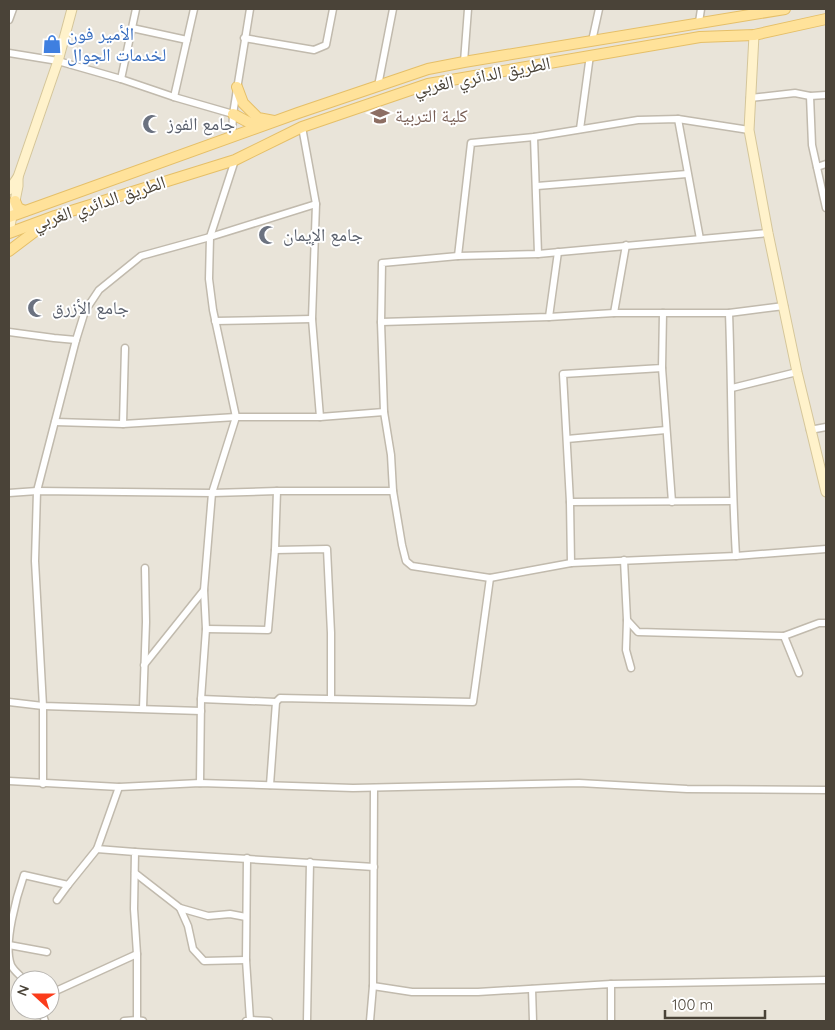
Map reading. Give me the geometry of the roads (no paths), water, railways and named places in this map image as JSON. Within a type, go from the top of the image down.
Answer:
[{"type":"main road","name":"الطريق الدائري الغربي","points":[[10,216],[428,70],[755,11],[785,9]]},
{"type":"main road","name":"الطريق الدائري الغربي","points":[[9,232],[235,160],[302,127],[428,84],[700,37],[754,35],[822,16]]},
{"type":"main road","points":[[590,55],[592,41]]},
{"type":"main road","points":[[376,101],[378,86]]},
{"type":"main road","points":[[237,87],[243,103],[258,118],[275,122]]},
{"type":"main road","points":[[233,114],[250,123],[275,122]]},
{"type":"main road","points":[[15,201],[18,208],[25,211]]},
{"type":"main road","points":[[9,251],[55,216]]},
{"type":"street","points":[[9,20],[12,9]]},
{"type":"street","points":[[9,190],[18,177],[58,62],[72,9]]},
{"type":"street","points":[[121,79],[136,9]]},
{"type":"street","points":[[174,97],[194,9]]},
{"type":"street","points":[[232,137],[233,114],[250,9]]},
{"type":"street","points":[[244,38],[314,50],[326,45],[333,9]]},
{"type":"street","points":[[378,86],[393,9]]},
{"type":"street","points":[[464,62],[468,9]]},
{"type":"street","points":[[592,41],[599,9]]},
{"type":"street","points":[[700,22],[701,9]]},
{"type":"street","points":[[132,28],[187,40]]},
{"type":"street","points":[[754,35],[750,130],[768,233],[797,372],[826,492]]},
{"type":"street","points":[[9,53],[58,62],[121,79],[233,114]]},
{"type":"street","points":[[580,129],[590,55]]},
{"type":"street","points":[[750,98],[795,92],[810,96],[826,95]]},
{"type":"street","points":[[810,96],[812,145],[826,208]]},
{"type":"street","points":[[458,256],[472,143],[534,137],[638,120],[678,119],[750,130]]},
{"type":"street","points":[[678,119],[700,239]]},
{"type":"street","points":[[302,127],[316,204],[312,319],[320,417]]},
{"type":"street","points":[[534,137],[538,254]]},
{"type":"street","points":[[200,783],[201,699],[206,629],[204,590],[212,494],[236,417],[215,321],[209,279],[210,237],[235,160]]},
{"type":"street","points":[[817,167],[826,164]]},
{"type":"street","points":[[537,186],[687,174]]},
{"type":"street","points":[[9,232],[10,216],[15,201],[18,177]]},
{"type":"street","points":[[43,784],[43,706],[35,561],[37,491],[85,311],[99,290],[141,256],[316,204]]},
{"type":"street","points":[[768,233],[538,254],[458,256],[382,263],[381,322],[384,412],[391,455],[393,491],[404,553],[406,561],[412,566],[490,578],[571,563],[736,556],[826,549]]},
{"type":"street","points":[[614,313],[626,245]]},
{"type":"street","points":[[549,318],[558,252]]},
{"type":"street","points":[[381,322],[549,318],[614,313],[729,313],[784,306]]},
{"type":"street","points":[[663,313],[662,368],[672,502]]},
{"type":"street","points":[[729,313],[732,388],[732,502],[736,556]]},
{"type":"street","points":[[215,321],[312,319]]},
{"type":"street","points":[[9,332],[76,340]]},
{"type":"street","points":[[123,424],[124,348]]},
{"type":"street","points":[[571,563],[570,502],[563,374],[662,368]]},
{"type":"street","points":[[732,388],[797,372]]},
{"type":"street","points":[[55,422],[123,424],[236,417],[320,417],[384,412]]},
{"type":"street","points":[[810,430],[826,427]]},
{"type":"street","points":[[566,439],[666,430]]},
{"type":"street","points":[[9,493],[37,491],[212,494],[277,491],[393,491]]},
{"type":"street","points":[[206,629],[268,630],[275,550],[277,491]]},
{"type":"street","points":[[570,502],[732,502]]},
{"type":"street","points":[[275,550],[327,549],[331,633],[331,698]]},
{"type":"street","points":[[624,560],[627,620],[626,650],[631,668]]},
{"type":"street","points":[[143,708],[145,568]]},
{"type":"street","points":[[270,785],[276,702],[280,698],[473,702],[490,578]]},
{"type":"street","points":[[144,665],[204,590]]},
{"type":"street","points":[[627,620],[638,632],[784,636],[819,622],[826,623]]},
{"type":"street","points":[[784,636],[799,672]]},
{"type":"street","points":[[201,699],[276,702]]},
{"type":"street","points":[[9,702],[43,706],[201,711]]},
{"type":"street","points":[[9,781],[119,787],[200,783],[374,788],[579,783],[687,789],[826,790]]},
{"type":"street","points":[[57,900],[97,849],[119,787]]},
{"type":"street","points":[[370,1021],[374,788]]},
{"type":"street","points":[[97,849],[374,867]]},
{"type":"street","points":[[124,1021],[140,1021],[134,909],[135,852]]},
{"type":"street","points":[[247,858],[246,960],[248,1021],[269,1021]]},
{"type":"street","points":[[307,1021],[310,862]]},
{"type":"street","points":[[134,872],[180,908],[208,916],[230,914],[246,917]]},
{"type":"street","points":[[16,970],[10,963],[9,945],[13,907],[24,875],[68,885]]},
{"type":"street","points":[[180,908],[188,926],[193,949],[204,961],[246,960]]},
{"type":"street","points":[[9,945],[47,952]]},
{"type":"street","points":[[60,989],[137,954]]},
{"type":"street","points":[[372,986],[412,992],[478,992],[612,984],[826,980]]},
{"type":"street","points":[[611,1021],[612,984]]},
{"type":"street","points":[[532,989],[532,1021]]},
{"type":"place","name":"الأمير فون لخدمات الجوال","points":[[52,44]]},
{"type":"place","name":"كلية التربية","points":[[380,116]]},
{"type":"place","name":"جامع الفوز","points":[[152,124]]},
{"type":"place","name":"جامع الإيمان","points":[[268,235]]},
{"type":"place","name":"جامع الأزرق","points":[[37,308]]}]
